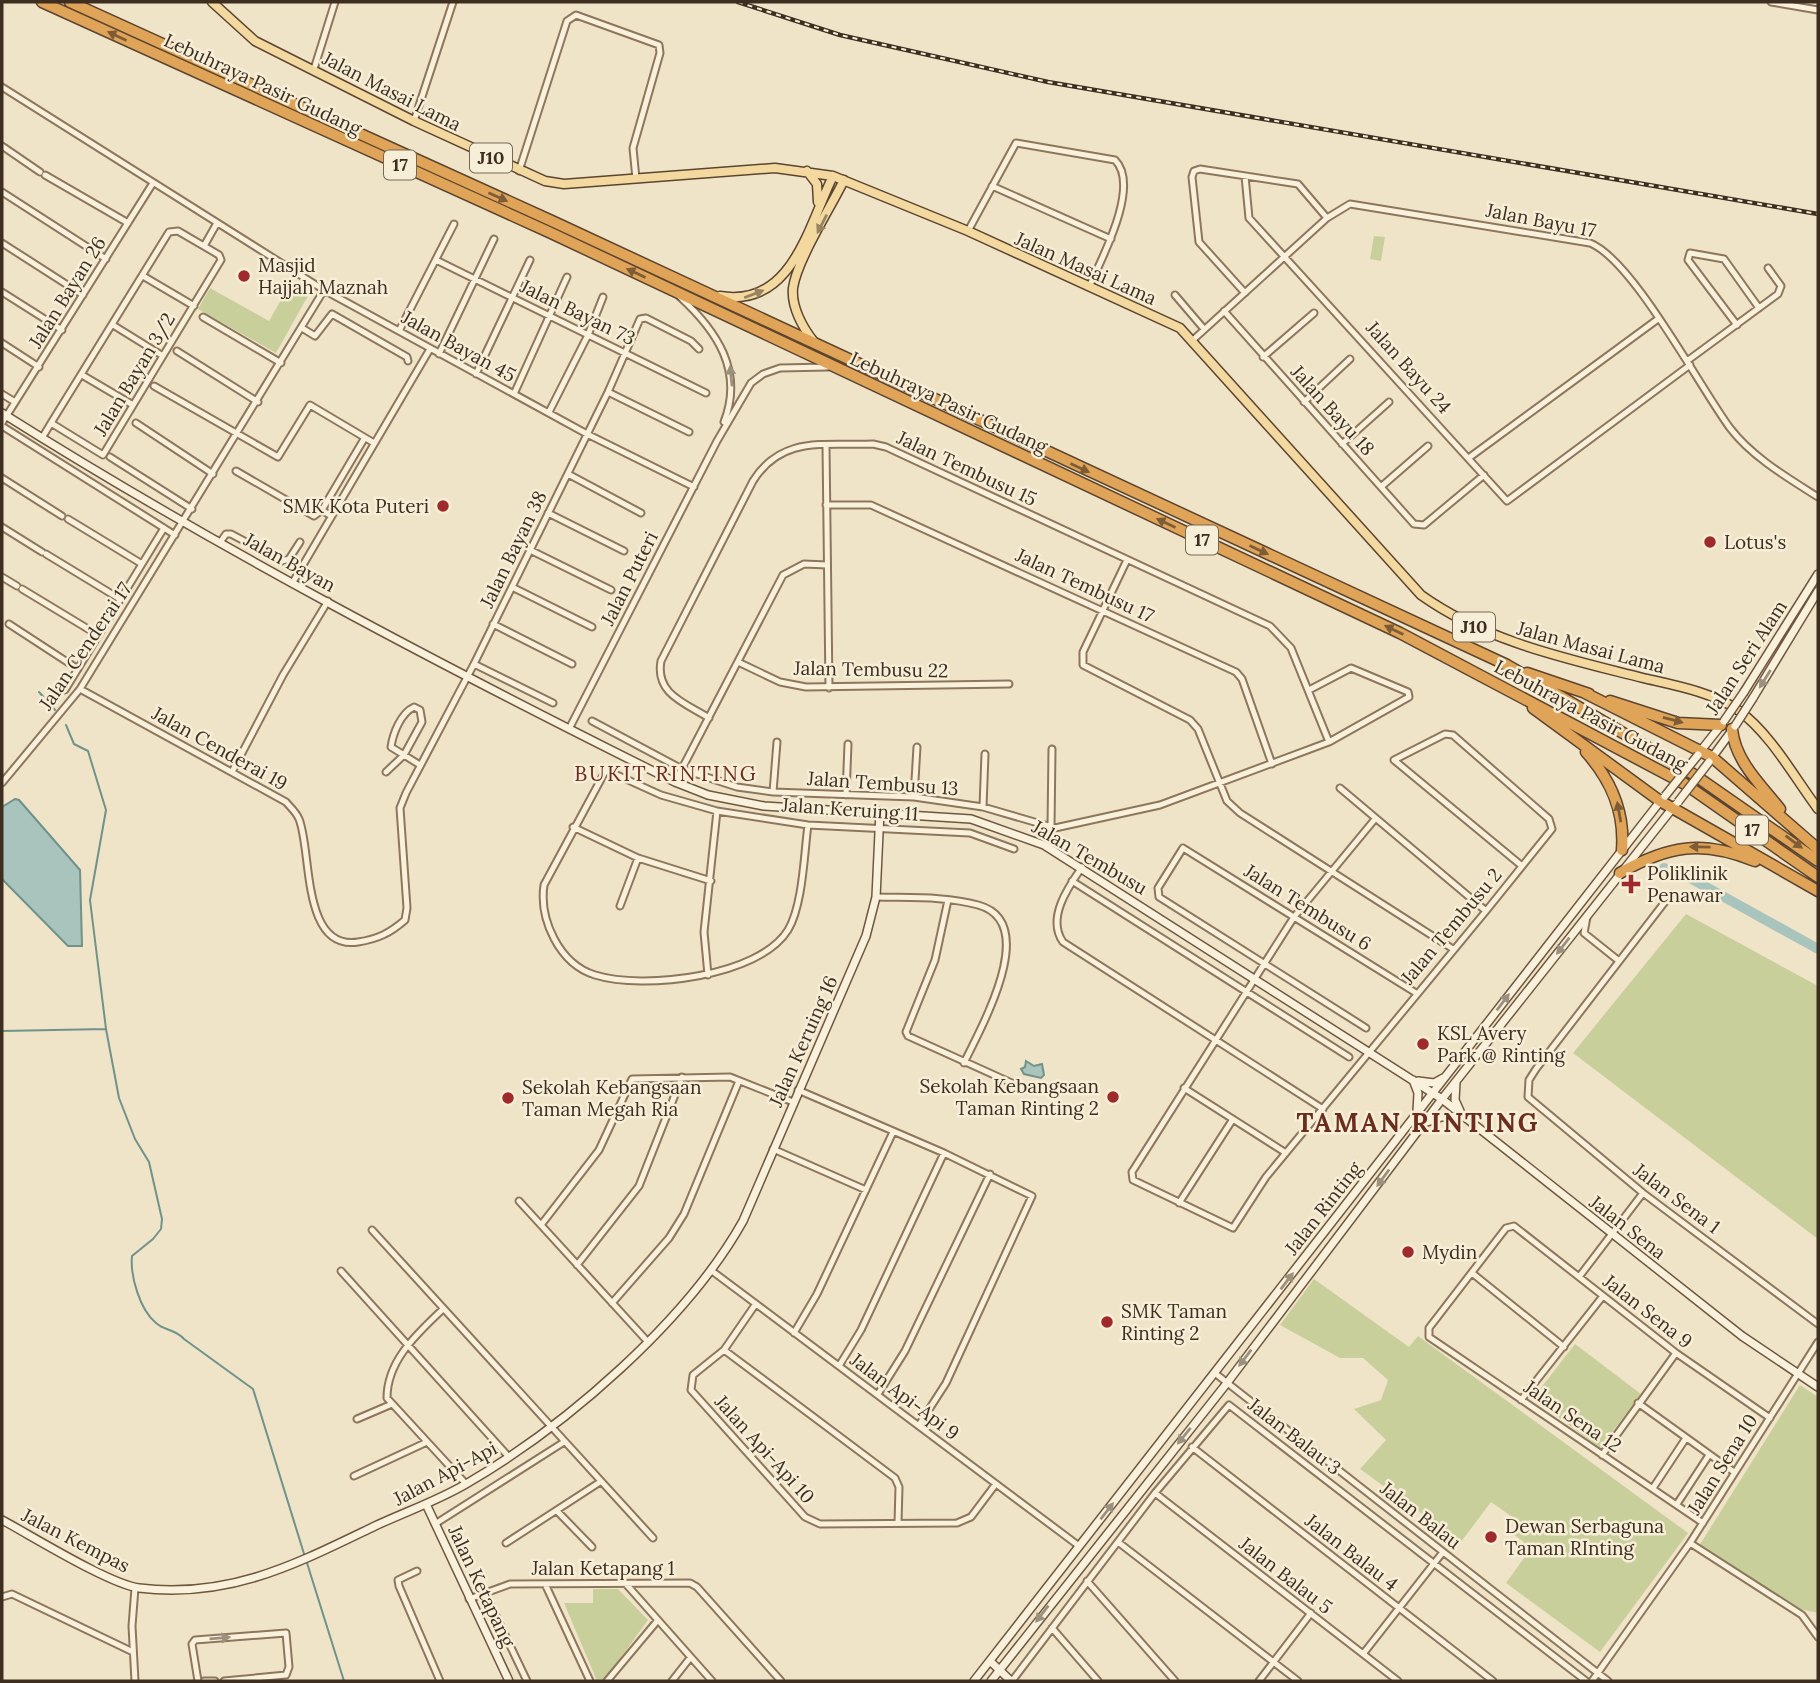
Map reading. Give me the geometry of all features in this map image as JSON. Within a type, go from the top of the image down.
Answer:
[{"type":"highway","name":"Lebuhraya Pasir Gudang","points":[[42,2],[671,289],[1400,633],[1685,785],[1818,877]]},
{"type":"highway","name":"Lebuhraya Pasir Gudang","points":[[70,2],[1507,665],[1693,774],[1818,861]]},
{"type":"highway","points":[[1507,665],[1678,723],[1723,723]]},
{"type":"highway","points":[[1511,693],[1663,799],[1818,891]]},
{"type":"highway","points":[[1585,693],[1700,752],[1818,849]]},
{"type":"highway","points":[[1559,726],[1585,751],[1606,778],[1619,808],[1622,850]]},
{"type":"highway","points":[[1734,728],[1735,746],[1746,766],[1792,825]]},
{"type":"highway","points":[[1620,873],[1646,858],[1671,850],[1699,847],[1731,851],[1788,874]]},
{"type":"main road","name":"Jalan Masai Lama","points":[[212,2],[256,41],[414,121],[545,181],[564,184],[775,168],[833,176],[968,231],[1180,328],[1194,339],[1320,486],[1421,594],[1447,613],[1527,648],[1696,692],[1737,709],[1762,733],[1818,809]]},
{"type":"main road","points":[[807,171],[817,184],[817,208]]},
{"type":"main road","points":[[707,294],[750,298],[780,279],[792,265],[833,176]]},
{"type":"main road","points":[[818,348],[800,321],[793,289],[800,269],[844,180]]},
{"type":"street","points":[[314,69],[335,2]]},
{"type":"street","points":[[414,121],[453,2]]},
{"type":"street","points":[[1771,2],[1818,10]]},
{"type":"street","points":[[519,171],[567,21],[576,15],[659,45],[660,53],[633,148],[636,179]]},
{"type":"street","name":"Jalan Bayan 45","points":[[2,88],[324,290],[587,434],[694,487]]},
{"type":"street","points":[[968,231],[1016,143],[1110,158],[1119,164],[1122,212],[1089,287]]},
{"type":"street","points":[[2,146],[42,173],[128,223]]},
{"type":"street","points":[[1245,293],[1199,242],[1192,177],[1194,171],[1298,184],[1327,218]]},
{"type":"street","name":"Jalan Bayu 24","points":[[1245,176],[1249,218],[1470,457],[1507,501],[1688,363]]},
{"type":"street","name":"Jalan Bayan 26","points":[[3,419],[153,183]]},
{"type":"street","points":[[992,186],[1111,239]]},
{"type":"street","points":[[2,192],[106,259]]},
{"type":"street","name":"Jalan Bayu 17","points":[[1194,339],[1327,218],[1350,204],[1590,243],[1606,251],[1658,318],[1731,428],[1747,447],[1818,497]]},
{"type":"street","points":[[42,438],[169,232],[174,229],[204,246],[217,223]]},
{"type":"street","points":[[399,331],[454,224]]},
{"type":"street","points":[[439,354],[494,239]]},
{"type":"street","points":[[2,243],[83,295]]},
{"type":"street","name":"Jalan Bayan 3/2","points":[[51,423],[103,455],[194,306],[220,257],[204,246]]},
{"type":"street","points":[[1737,325],[1689,260],[1690,253],[1724,259],[1759,308]]},
{"type":"street","name":"Jalan Bayan 73","points":[[436,260],[706,393]]},
{"type":"street","points":[[476,374],[530,260]]},
{"type":"street","points":[[1688,363],[1781,289],[1768,268]]},
{"type":"street","points":[[143,276],[194,306]]},
{"type":"street","points":[[514,394],[567,277]]},
{"type":"street","name":"Jalan Puteri","points":[[671,289],[699,314],[720,343],[732,370],[732,397],[717,441]]},
{"type":"street","name":"Jalan Cenderai 17","points":[[2,783],[80,689],[239,434],[324,290]]},
{"type":"street","points":[[2,292],[62,330]]},
{"type":"street","points":[[1175,295],[1204,329]]},
{"type":"street","points":[[549,412],[588,335],[603,297]]},
{"type":"street","name":"Jalan Bayu 18","points":[[1224,311],[1342,444],[1421,527],[1484,475]]},
{"type":"street","points":[[1263,357],[1314,313]]},
{"type":"street","points":[[302,328],[315,336],[332,314],[376,337],[407,357],[408,362]]},
{"type":"street","points":[[203,317],[281,363]]},
{"type":"street","name":"Jalan Bayan 38","points":[[467,677],[642,318],[691,341],[699,349]]},
{"type":"street","points":[[1470,457],[1658,318]]},
{"type":"street","points":[[376,337],[383,322]]},
{"type":"street","points":[[113,325],[163,356]]},
{"type":"street","points":[[2,343],[38,367]]},
{"type":"street","points":[[293,582],[430,349]]},
{"type":"street","points":[[177,351],[258,402]]},
{"type":"street","points":[[1304,402],[1350,359]]},
{"type":"street","name":"Jalan Puteri","points":[[569,729],[717,441],[756,378],[790,366],[834,367]]},
{"type":"street","points":[[82,375],[133,405]]},
{"type":"street","points":[[154,386],[278,457],[310,405],[374,443]]},
{"type":"street","points":[[608,392],[689,432]]},
{"type":"street","points":[[2,394],[15,402]]},
{"type":"street","points":[[1342,444],[1389,402]]},
{"type":"street","points":[[3,419],[175,535]]},
{"type":"street","name":"Jalan Bayan","points":[[3,419],[42,438],[293,582],[569,729]]},
{"type":"street","points":[[136,423],[213,474]]},
{"type":"street","points":[[236,471],[314,516],[322,510],[364,439]]},
{"type":"street","name":"Jalan Tembusu 15","points":[[709,718],[664,689],[660,679],[661,660],[764,464],[772,456],[792,448],[873,444],[886,447],[1270,626],[1291,648],[1329,742]]},
{"type":"street","points":[[826,446],[829,688]]},
{"type":"street","points":[[1382,486],[1428,446]]},
{"type":"street","points":[[110,457],[192,509]]},
{"type":"street","points":[[568,474],[641,513]]},
{"type":"street","points":[[2,478],[142,564]]},
{"type":"street","name":"Jalan Tembusu 17","points":[[826,505],[871,505],[1237,672],[1242,679],[1272,764]]},
{"type":"street","points":[[322,510],[331,516]]},
{"type":"street","points":[[548,513],[624,551]]},
{"type":"street","points":[[2,527],[120,599]]},
{"type":"street","points":[[65,690],[164,528]]},
{"type":"street","points":[[221,541],[226,534],[231,534],[282,561],[289,559],[300,542]]},
{"type":"street","points":[[530,550],[611,590]]},
{"type":"street","points":[[1127,560],[1083,652],[1083,665],[1190,720],[1198,729],[1227,801],[1240,813],[1453,949]]},
{"type":"street","points":[[675,782],[783,575],[804,564],[827,565]]},
{"type":"street","name":"Jalan Seri Alam","points":[[1700,752],[1744,692],[1818,574]]},
{"type":"street","points":[[2,577],[99,635]]},
{"type":"street","points":[[512,587],[592,627]]},
{"type":"street","name":"Jalan Seri Alam","points":[[1710,760],[1734,728],[1818,591]]},
{"type":"street","points":[[232,772],[283,675],[328,601]]},
{"type":"street","points":[[9,624],[78,669]]},
{"type":"street","points":[[493,624],[572,664]]},
{"type":"street","name":"Jalan Tembusu 22","points":[[738,662],[779,682],[829,688],[1009,684]]},
{"type":"street","points":[[474,664],[553,703]]},
{"type":"street","name":"Jalan Tembusu 13","points":[[592,721],[682,769],[737,787],[774,792],[914,797],[983,807],[1051,828],[1160,806],[1329,742],[1409,697],[1408,692],[1351,668],[1309,690]]},
{"type":"street","name":"Jalan Cenderai 19","points":[[80,689],[232,772],[295,811],[302,832],[313,906],[327,931],[351,943],[379,939],[405,920],[407,908],[400,808],[467,677]]},
{"type":"street","points":[[386,772],[404,755],[422,722],[420,710],[414,707],[405,714],[392,738],[391,747],[404,755],[420,765]]},
{"type":"street","name":"Jalan Tembusu","points":[[569,729],[675,782],[708,795],[764,806],[880,811],[971,819],[1044,845],[1442,1099]]},
{"type":"street","name":"Jalan Tembusu 2","points":[[1179,1203],[1229,1228],[1236,1226],[1266,1177],[1416,992],[1486,911],[1552,829],[1549,819],[1453,735],[1445,734],[1394,760],[1522,866]]},
{"type":"street","points":[[774,792],[777,742]]},
{"type":"street","points":[[846,795],[848,744]]},
{"type":"street","points":[[914,797],[917,747]]},
{"type":"street","points":[[1051,828],[1052,749]]},
{"type":"street","name":"Jalan Rinting","points":[[975,1681],[1700,752]]},
{"type":"street","points":[[983,807],[985,754]]},
{"type":"street","name":"Jalan Rinting","points":[[991,1681],[1227,1383],[1456,1081],[1710,760]]},
{"type":"street","name":"Jalan Keruing 11","points":[[573,827],[606,770],[661,795],[717,811],[808,825],[970,833],[1014,849]]},
{"type":"street","points":[[1340,788],[1486,911]]},
{"type":"street","points":[[708,975],[704,942],[717,811]]},
{"type":"street","name":"Jalan Keruing 16","points":[[712,1271],[743,1221],[866,936],[876,897],[880,811]]},
{"type":"street","points":[[1233,1119],[1179,1203],[1133,1180],[1132,1172],[1294,917],[1375,819]]},
{"type":"street","points":[[711,881],[638,858],[573,827],[544,885],[541,902],[551,932],[569,959],[595,975],[635,980],[708,975],[739,966],[763,955],[789,928],[796,911],[808,825]]},
{"type":"street","name":"Jalan Tembusu 6","points":[[1264,965],[1159,897],[1157,893],[1183,848],[1416,992]]},
{"type":"street","points":[[620,906],[638,858]]},
{"type":"street","points":[[1082,867],[1060,902],[1058,929],[1063,942],[1323,1109]]},
{"type":"street","points":[[1072,881],[1349,1057]]},
{"type":"street","points":[[1588,914],[1584,933],[1619,961],[1671,894]]},
{"type":"street","points":[[876,897],[948,900],[981,905],[1001,924],[1006,938],[1005,964],[999,988],[964,1063]]},
{"type":"street","points":[[948,900],[935,960],[907,1027],[908,1036],[1025,1090]]},
{"type":"street","name":"Jalan Sena 1","points":[[1619,961],[1539,1065],[1527,1088],[1532,1103],[1643,1193],[1818,1324]]},
{"type":"street","points":[[1264,965],[1366,1028]]},
{"type":"street","points":[[541,1225],[599,1150],[632,1079],[722,1076],[793,1102]]},
{"type":"street","points":[[1412,1080],[1434,1083],[1447,1076]]},
{"type":"street","points":[[577,1265],[639,1186],[682,1077]]},
{"type":"street","points":[[1412,1080],[1418,1093],[1417,1113]]},
{"type":"street","points":[[612,1303],[669,1238],[684,1214],[739,1081]]},
{"type":"street","points":[[1424,1123],[1441,1116],[1464,1116],[1455,1100],[1456,1081]]},
{"type":"street","points":[[1184,1088],[1286,1153]]},
{"type":"street","points":[[798,1090],[944,1153],[1032,1196],[946,1384],[919,1425]]},
{"type":"street","name":"Jalan Sena","points":[[1442,1099],[1742,1336],[1818,1387]]},
{"type":"street","points":[[794,1333],[817,1294],[893,1132]]},
{"type":"street","points":[[773,1149],[866,1190]]},
{"type":"street","points":[[839,1366],[861,1331],[944,1153]]},
{"type":"street","points":[[878,1394],[905,1350],[990,1174]]},
{"type":"street","points":[[1579,1277],[1613,1236],[1643,1193]]},
{"type":"street","points":[[519,1201],[648,1342]]},
{"type":"street","name":"Jalan Sena 9","points":[[1472,1273],[1509,1226],[1676,1353],[1770,1418]]},
{"type":"street","points":[[372,1230],[653,1538]]},
{"type":"street","points":[[341,1271],[509,1457]]},
{"type":"street","name":"Jalan Api-Api 9","points":[[712,1271],[1079,1546]]},
{"type":"street","name":"Jalan Api-Api","points":[[135,1588],[214,1588],[276,1573],[466,1484],[551,1426],[648,1342],[712,1271]]},
{"type":"street","points":[[1472,1273],[1564,1347]]},
{"type":"street","name":"Jalan Sena 12","points":[[1472,1273],[1428,1333],[1429,1337],[1703,1523]]},
{"type":"street","points":[[1521,1400],[1603,1296]]},
{"type":"street","name":"Jalan Api-Api 10","points":[[755,1304],[724,1350],[693,1375],[691,1390],[805,1517],[820,1524],[965,1522],[995,1485]]},
{"type":"street","points":[[443,1309],[407,1344],[387,1388],[387,1398],[466,1484]]},
{"type":"street","points":[[1799,1375],[1818,1342]]},
{"type":"street","points":[[724,1350],[895,1478],[899,1487],[898,1523]]},
{"type":"street","points":[[1602,1455],[1676,1353]]},
{"type":"street","name":"Jalan Balau","points":[[1216,1374],[1608,1681]]},
{"type":"street","name":"Jalan Sena 10","points":[[1592,1681],[1690,1544],[1799,1375]]},
{"type":"street","points":[[1638,1403],[1734,1472]]},
{"type":"street","points":[[357,1419],[393,1404]]},
{"type":"street","name":"Jalan Balau 3","points":[[1011,1681],[1155,1493],[1229,1405],[1586,1681]]},
{"type":"street","points":[[1653,1488],[1686,1438]]},
{"type":"street","points":[[354,1476],[427,1442]]},
{"type":"street","points":[[435,1524],[564,1442]]},
{"type":"street","name":"Jalan Balau 4","points":[[1192,1447],[1493,1681]]},
{"type":"street","points":[[1677,1504],[1709,1455]]},
{"type":"street","points":[[506,1543],[600,1482]]},
{"type":"street","name":"Jalan Balau 5","points":[[1155,1493],[1398,1681]]},
{"type":"street","name":"Jalan Ketapang","points":[[426,1504],[509,1681]]},
{"type":"street","points":[[557,1511],[592,1547]]},
{"type":"street","name":"Jalan Kempas","points":[[2,1520],[135,1588]]},
{"type":"street","points":[[1118,1542],[1298,1681]]},
{"type":"street","points":[[1690,1544],[1802,1615],[1818,1637]]},
{"type":"street","points":[[1363,1654],[1443,1552]]},
{"type":"street","points":[[417,1570],[398,1580],[399,1586],[440,1681]]},
{"type":"street","points":[[1087,1581],[1175,1681]]},
{"type":"street","name":"Jalan Ketapang 1","points":[[469,1600],[510,1584],[546,1586],[690,1583],[697,1587],[781,1681]]},
{"type":"street","points":[[625,1584],[712,1681]]},
{"type":"street","points":[[546,1586],[590,1681]]},
{"type":"street","points":[[135,1588],[135,1681]]},
{"type":"street","points":[[485,1593],[527,1681]]},
{"type":"street","points":[[4,1595],[12,1594],[133,1652]]},
{"type":"street","points":[[1259,1681],[1311,1614]]},
{"type":"street","points":[[607,1681],[658,1620]]},
{"type":"street","points":[[1052,1628],[1098,1681]]},
{"type":"street","points":[[198,1681],[192,1644],[195,1640],[286,1633],[289,1667],[286,1675],[224,1681]]},
{"type":"street","points":[[672,1681],[690,1658]]},
{"type":"street","points":[[990,1661],[1011,1681]]},
{"type":"street","points":[[204,1681],[215,1681]]},
{"type":"green space","points":[[1374,236],[1385,237],[1381,261],[1370,259]]},
{"type":"green space","points":[[290,284],[309,294],[276,353],[198,309],[210,288],[269,321]]},
{"type":"green space","points":[[1686,914],[1818,986],[1818,1239],[1573,1053]]},
{"type":"green space","points":[[1314,1279],[1409,1347],[1418,1336],[1688,1533],[1600,1652],[1506,1583],[1524,1558],[1516,1552],[1524,1542],[1513,1534],[1521,1523],[1491,1502],[1461,1542],[1360,1469],[1386,1440],[1354,1409],[1381,1400],[1388,1380],[1363,1358],[1340,1358],[1280,1325]]},
{"type":"green space","points":[[1575,1344],[1641,1394],[1600,1448],[1533,1398]]},
{"type":"green space","points":[[1800,1385],[1818,1397],[1818,1613],[1799,1609],[1699,1546]]},
{"type":"green space","points":[[593,1589],[618,1589],[648,1620],[604,1681],[597,1681],[564,1603],[593,1603]]},
{"type":"water","points":[[15,799],[19,800],[80,870],[82,946],[68,946],[2,879],[2,807]]},
{"type":"water","points":[[1026,1061],[1034,1066],[1042,1064],[1044,1075],[1041,1078],[1024,1074],[1021,1069],[1025,1067]]},
{"type":"waterway","points":[[39,692],[55,710]]},
{"type":"waterway","points":[[66,725],[74,744],[88,751],[106,810],[90,900],[106,1029],[119,1098],[135,1139],[149,1162],[162,1219],[161,1229],[153,1239],[132,1256],[134,1283],[145,1310],[156,1323],[181,1336],[253,1389],[305,1557]]},
{"type":"waterway","points":[[1664,868],[1681,873],[1818,949]]},
{"type":"waterway","points":[[2,1031],[106,1029]]},
{"type":"waterway","points":[[307,1563],[344,1681]]},
{"type":"railway","points":[[738,2],[840,35],[1048,82],[1818,214]]},
{"type":"place","name":"Masjid Hajjah Maznah","points":[[244,276]]},
{"type":"place","name":"SMK Kota Puteri","points":[[443,506]]},
{"type":"place","name":"Lotus's","points":[[1710,542]]},
{"type":"place","name":"Poliklinik Penawar","points":[[1631,884]]},
{"type":"place","name":"KSL Avery Park @ Rinting","points":[[1423,1044]]},
{"type":"place","name":"Sekolah Kebangsaan Taman Rinting 2","points":[[1113,1097]]},
{"type":"place","name":"Sekolah Kebangsaan Taman Megah Ria","points":[[508,1098]]},
{"type":"place","name":"Mydin","points":[[1408,1252]]},
{"type":"place","name":"SMK Taman Rinting 2","points":[[1107,1322]]},
{"type":"place","name":"Dewan Serbaguna Taman RInting","points":[[1491,1537]]},
{"type":"district","name":"BUKIT RINTING","points":[[666,774]]},
{"type":"district","name":"TAMAN RINTING","points":[[1418,1123]]}]
